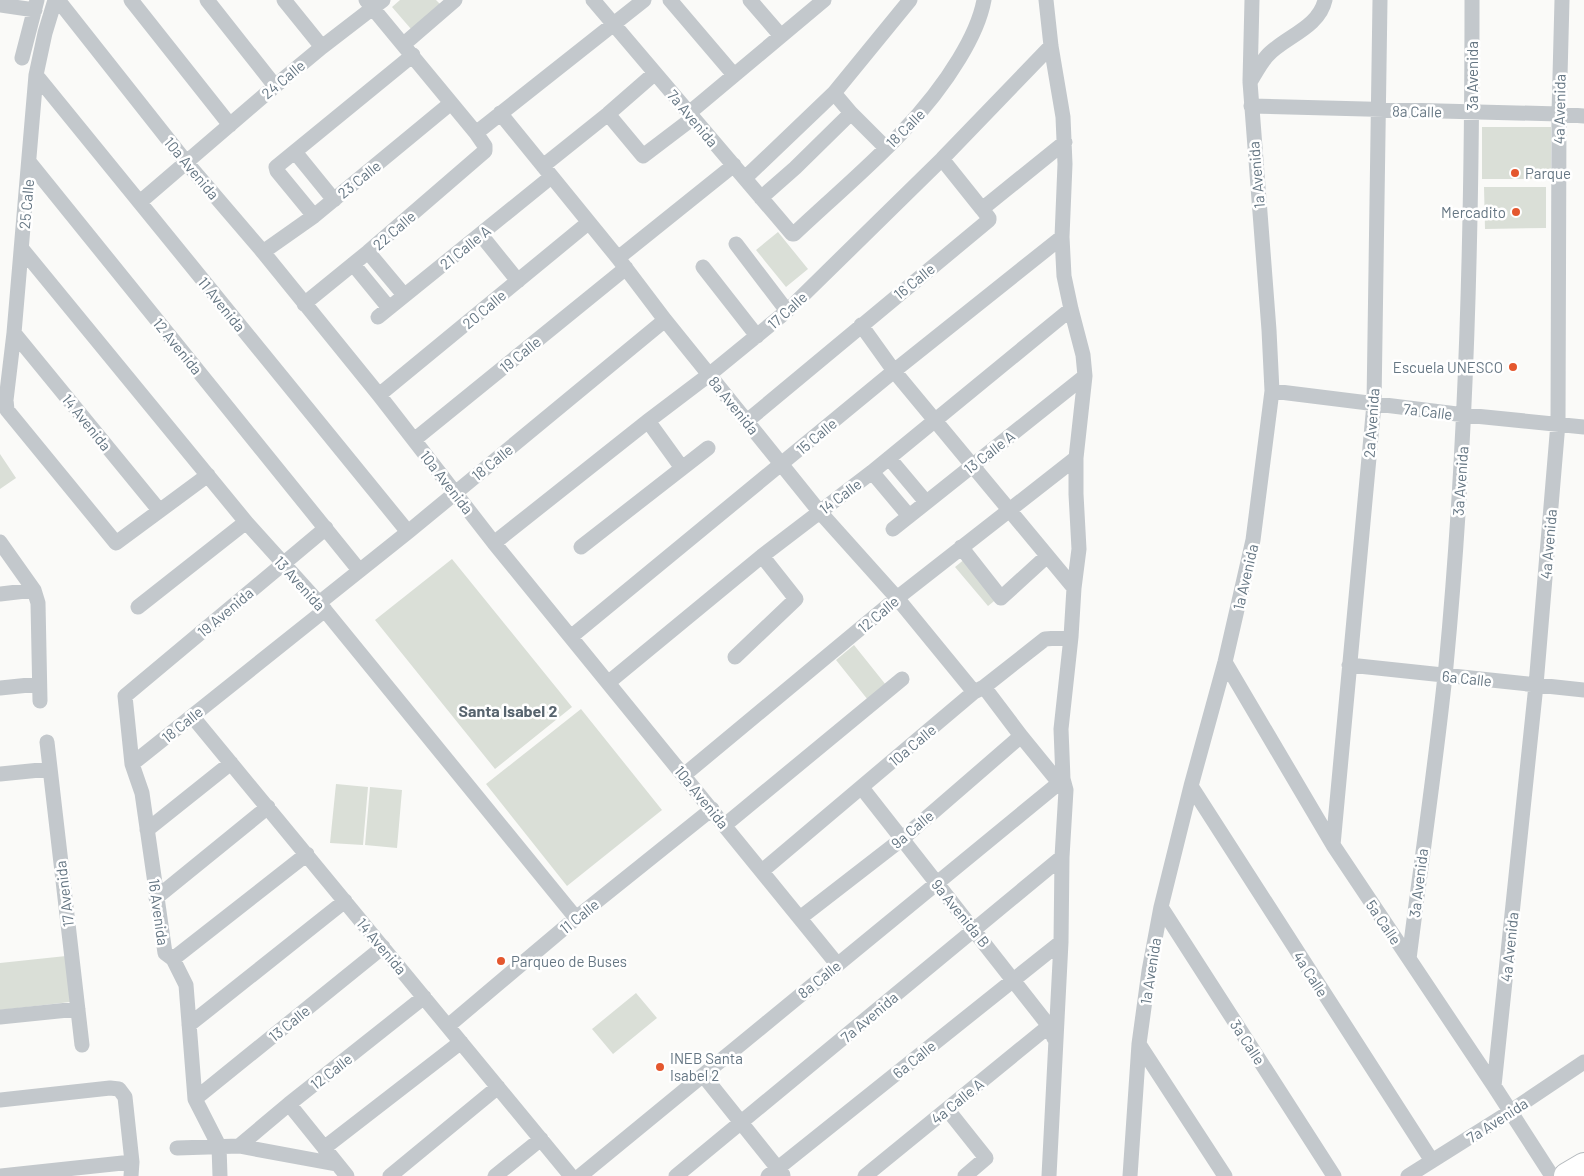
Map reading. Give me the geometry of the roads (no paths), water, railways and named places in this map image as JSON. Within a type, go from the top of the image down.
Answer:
[{"type":"highway","points":[[1567,1176],[1584,1166]]},
{"type":"street","name":"25 Calle","points":[[56,0],[45,32],[36,75],[30,163],[6,400],[7,410],[116,543],[159,510]]},
{"type":"street","name":"10a Avenida","points":[[56,0],[186,162],[263,252],[379,395],[494,543],[572,636],[837,964]]},
{"type":"street","points":[[131,0],[230,125]]},
{"type":"street","points":[[207,0],[275,86]]},
{"type":"street","points":[[284,0],[322,47]]},
{"type":"street","name":"7a Avenida","points":[[593,0],[745,178],[789,233],[794,234]]},
{"type":"street","points":[[374,3],[408,50],[476,133],[644,0]]},
{"type":"street","points":[[670,0],[734,75]]},
{"type":"street","points":[[750,0],[781,36]]},
{"type":"street","points":[[608,114],[642,156],[734,75],[824,0]]},
{"type":"street","points":[[745,178],[834,92],[910,0]]},
{"type":"street","name":"18 Calle","points":[[794,234],[921,113],[944,84],[970,41],[978,23],[984,0]]},
{"type":"street","points":[[1046,0],[1051,46],[1063,117],[1065,164],[1062,237],[1064,276],[1070,308],[1083,355],[1085,376],[1076,458],[1079,550],[1061,729],[1063,779],[1061,942],[1050,1176]]},
{"type":"street","name":"1a Avenida","points":[[1130,1176],[1139,1044],[1148,972],[1161,907],[1190,786],[1224,662],[1253,540],[1272,391],[1251,106],[1252,0]]},
{"type":"street","points":[[1250,82],[1267,56],[1315,19],[1322,9],[1325,0]]},
{"type":"street","name":"2a Avenida","points":[[1333,845],[1374,404],[1380,0]]},
{"type":"street","name":"3a Avenida","points":[[1409,959],[1445,675],[1465,415],[1472,112],[1472,0]]},
{"type":"street","name":"4a Avenida","points":[[1494,1086],[1536,685],[1558,423],[1558,114],[1562,0]]},
{"type":"street","name":"24 Calle","points":[[140,202],[374,3]]},
{"type":"street","points":[[314,216],[277,172],[276,167],[408,50],[445,3]]},
{"type":"street","points":[[0,5],[36,5],[22,58]]},
{"type":"street","name":"17 Calle","points":[[494,543],[710,374],[787,311],[942,159],[1051,46]]},
{"type":"street","points":[[547,171],[655,73]]},
{"type":"street","name":"11 Avenida","points":[[36,75],[408,532]]},
{"type":"street","points":[[834,92],[851,113],[886,148]]},
{"type":"street","name":"23 Calle","points":[[263,252],[314,216],[451,103]]},
{"type":"street","name":"8a Calle","points":[[1251,106],[1584,116]]},
{"type":"street","name":"8a Avenida","points":[[500,113],[819,511],[1021,736],[1062,787]]},
{"type":"street","points":[[761,198],[795,168],[851,113]]},
{"type":"street","name":"22 Calle","points":[[304,304],[482,154],[485,151],[485,146],[476,133]]},
{"type":"street","points":[[942,159],[982,209],[1064,142]]},
{"type":"street","points":[[295,152],[334,200]]},
{"type":"street","name":"12 Avenida","points":[[30,163],[359,570]]},
{"type":"street","name":"19 Calle","points":[[414,440],[734,165]]},
{"type":"street","name":"21 Calle A","points":[[353,264],[383,313],[481,235],[547,171]]},
{"type":"street","name":"16 Calle","points":[[747,421],[989,220],[982,209]]},
{"type":"street","name":"20 Calle","points":[[379,395],[588,223]]},
{"type":"street","points":[[481,235],[518,281]]},
{"type":"street","name":"15 Calle","points":[[572,636],[894,371],[1062,237]]},
{"type":"street","points":[[736,244],[787,311]]},
{"type":"street","name":"13 Avenida","points":[[22,249],[246,522],[322,606],[576,918]]},
{"type":"street","points":[[368,252],[404,295]]},
{"type":"street","points":[[703,268],[757,336]]},
{"type":"street","name":"14 Calle","points":[[609,682],[762,556],[872,472],[1070,308]]},
{"type":"street","name":"18 Calle","points":[[132,764],[322,606],[359,570],[408,532],[665,320]]},
{"type":"street","points":[[861,325],[894,371],[936,420],[1046,557],[1074,588]]},
{"type":"street","name":"14 Avenida","points":[[14,333],[159,510]]},
{"type":"street","name":"13 Calle A","points":[[893,529],[1085,376]]},
{"type":"street","name":"7a Calle","points":[[1272,391],[1465,415],[1584,427]]},
{"type":"street","points":[[648,421],[682,468]]},
{"type":"street","points":[[580,547],[708,448]]},
{"type":"street","points":[[889,458],[926,502]]},
{"type":"street","name":"12 Calle","points":[[684,775],[960,547],[1076,458]]},
{"type":"street","points":[[872,472],[909,516]]},
{"type":"street","points":[[159,510],[208,475]]},
{"type":"street","points":[[138,607],[246,522]]},
{"type":"street","name":"19 Avenida","points":[[125,696],[326,528]]},
{"type":"street","points":[[0,542],[34,590],[39,608],[40,701]]},
{"type":"street","points":[[960,547],[1001,598],[1046,557]]},
{"type":"street","points":[[735,657],[796,599],[762,556]]},
{"type":"street","points":[[0,594],[34,590]]},
{"type":"street","name":"10a Calle","points":[[762,871],[979,690],[1045,639],[1071,637]]},
{"type":"street","name":"5a Calle","points":[[1224,662],[1333,845],[1511,1111],[1552,1176]]},
{"type":"street","name":"6a Calle","points":[[1349,665],[1584,690]]},
{"type":"street","points":[[725,825],[902,678]]},
{"type":"street","points":[[0,688],[39,684]]},
{"type":"street","name":"16 Avenida","points":[[125,696],[132,764],[142,793],[165,953],[173,959],[186,985],[195,1099],[219,1146],[220,1176]]},
{"type":"street","name":"14 Avenida","points":[[192,716],[572,1176]]},
{"type":"street","name":"9a Calle","points":[[800,918],[902,839],[1021,736]]},
{"type":"street","name":"17 Avenida","points":[[47,742],[82,1045]]},
{"type":"street","points":[[147,830],[231,763]]},
{"type":"street","points":[[0,774],[50,769]]},
{"type":"street","name":"4a Calle","points":[[1190,786],[1432,1162]]},
{"type":"street","name":"8a Calle","points":[[580,1176],[937,883],[1062,787]]},
{"type":"street","name":"9a Avenida B","points":[[862,788],[1049,1026],[1055,1041]]},
{"type":"street","points":[[156,898],[268,807]]},
{"type":"street","name":"11 Calle","points":[[448,1026],[576,918],[712,809]]},
{"type":"street","points":[[173,959],[307,854]]},
{"type":"street","name":"7a Avenida","points":[[676,1176],[1062,857]]},
{"type":"street","points":[[189,1025],[345,901]]},
{"type":"street","name":"3a Calle","points":[[1161,907],[1334,1176]]},
{"type":"street","name":"6a Calle","points":[[777,1173],[1013,979],[1061,942]]},
{"type":"street","name":"13 Calle","points":[[195,1099],[383,947]]},
{"type":"street","name":"12 Calle","points":[[239,1146],[424,997]]},
{"type":"street","points":[[0,1017],[78,1009]]},
{"type":"street","name":"4a Calle A","points":[[866,1176],[1049,1026]]},
{"type":"street","points":[[324,1148],[461,1042]]},
{"type":"street","points":[[1139,1044],[1225,1176]]},
{"type":"street","name":"7a Avenida","points":[[1408,1176],[1584,1062]]},
{"type":"street","points":[[703,1075],[741,1122],[777,1173]]},
{"type":"street","points":[[390,1176],[498,1087]]},
{"type":"street","points":[[0,1100],[116,1088],[125,1095],[132,1169],[1,1176]]},
{"type":"street","points":[[289,1104],[347,1176]]},
{"type":"street","points":[[947,1109],[986,1158],[965,1176]]},
{"type":"street","points":[[494,1176],[541,1139]]},
{"type":"street","points":[[177,1148],[239,1146],[336,1164]]},
{"type":"place","name":"Parque","points":[[1515,173]]},
{"type":"place","name":"Mercadito","points":[[1516,212]]},
{"type":"place","name":"Escuela UNESCO","points":[[1513,367]]},
{"type":"place","name":"Parqueo de Buses","points":[[501,961]]},
{"type":"place","name":"INEB Santa Isabel 2","points":[[660,1067]]},
{"type":"district","name":"Santa Isabel 2","points":[[508,710]]}]
